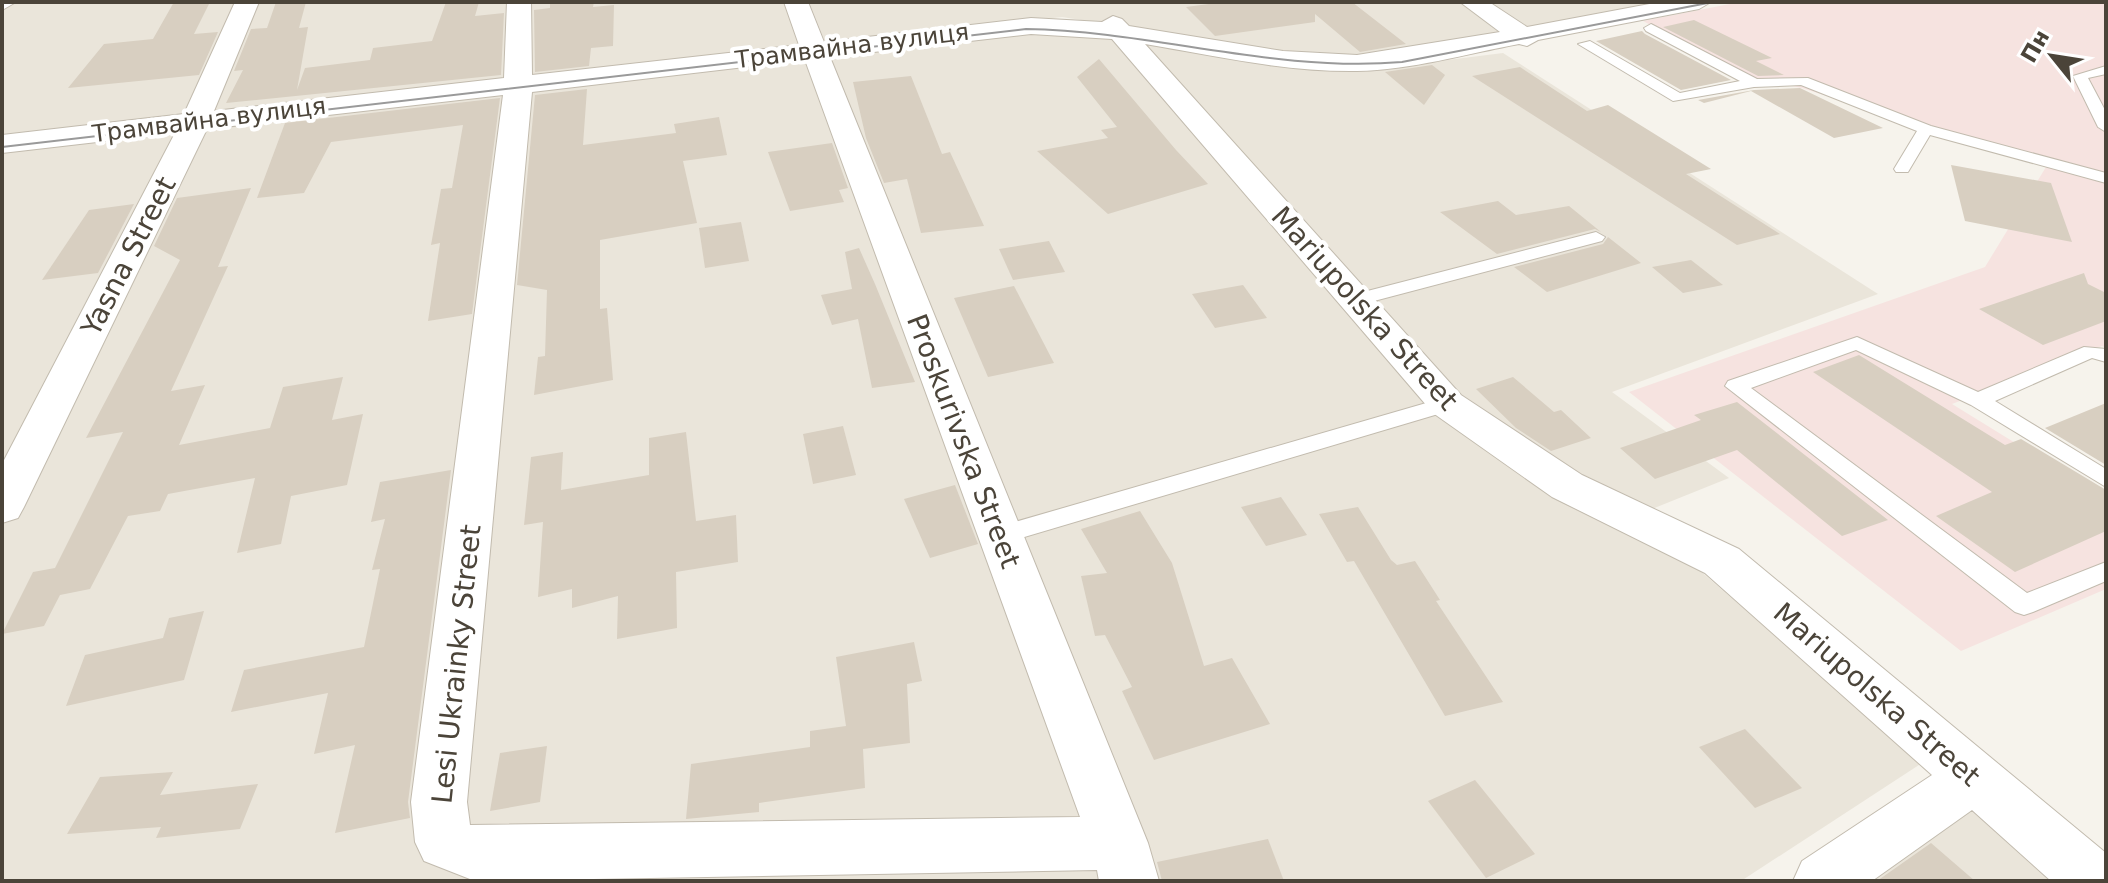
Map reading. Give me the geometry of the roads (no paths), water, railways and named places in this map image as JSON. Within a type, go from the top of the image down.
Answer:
[{"type":"street","name":"Yasna Street","points":[[2,507],[196,122],[247,2]]},
{"type":"street","name":"Lesi Ukrainky Street","points":[[519,2],[518,84],[439,802],[444,842],[476,854],[1124,862]]},
{"type":"street","name":"Proskurivska Street","points":[[796,2],[1124,862]]},
{"type":"street","points":[[1472,2],[1524,37]]},
{"type":"street","name":"Трамвайна вулиця","points":[[2,144],[1107,17],[1283,59],[1343,64],[1399,59],[1699,2]]},
{"type":"street","name":"Mariupolska Street","points":[[1107,17],[1447,404],[1567,486],[1722,561],[2095,881]]},
{"type":"street","points":[[1823,881],[1973,778]]},
{"type":"lane","points":[[1651,28],[1754,83]]},
{"type":"lane","points":[[1585,44],[1678,98],[1754,83],[1803,81],[1926,129],[2106,178]]},
{"type":"lane","points":[[2106,70],[2080,76],[2106,127]]},
{"type":"lane","points":[[1902,169],[1926,129]]},
{"type":"lane","points":[[1355,300],[1596,237]]},
{"type":"lane","points":[[2106,479],[1978,400],[1857,343],[1735,386],[2024,605],[2106,571]]},
{"type":"lane","points":[[1978,400],[2091,351],[2106,356]]},
{"type":"lane","points":[[1001,535],[1447,404]]},
{"type":"tram line","points":[[2,147],[1026,29],[1073,31],[1308,62],[1402,62],[1713,2]]}]
